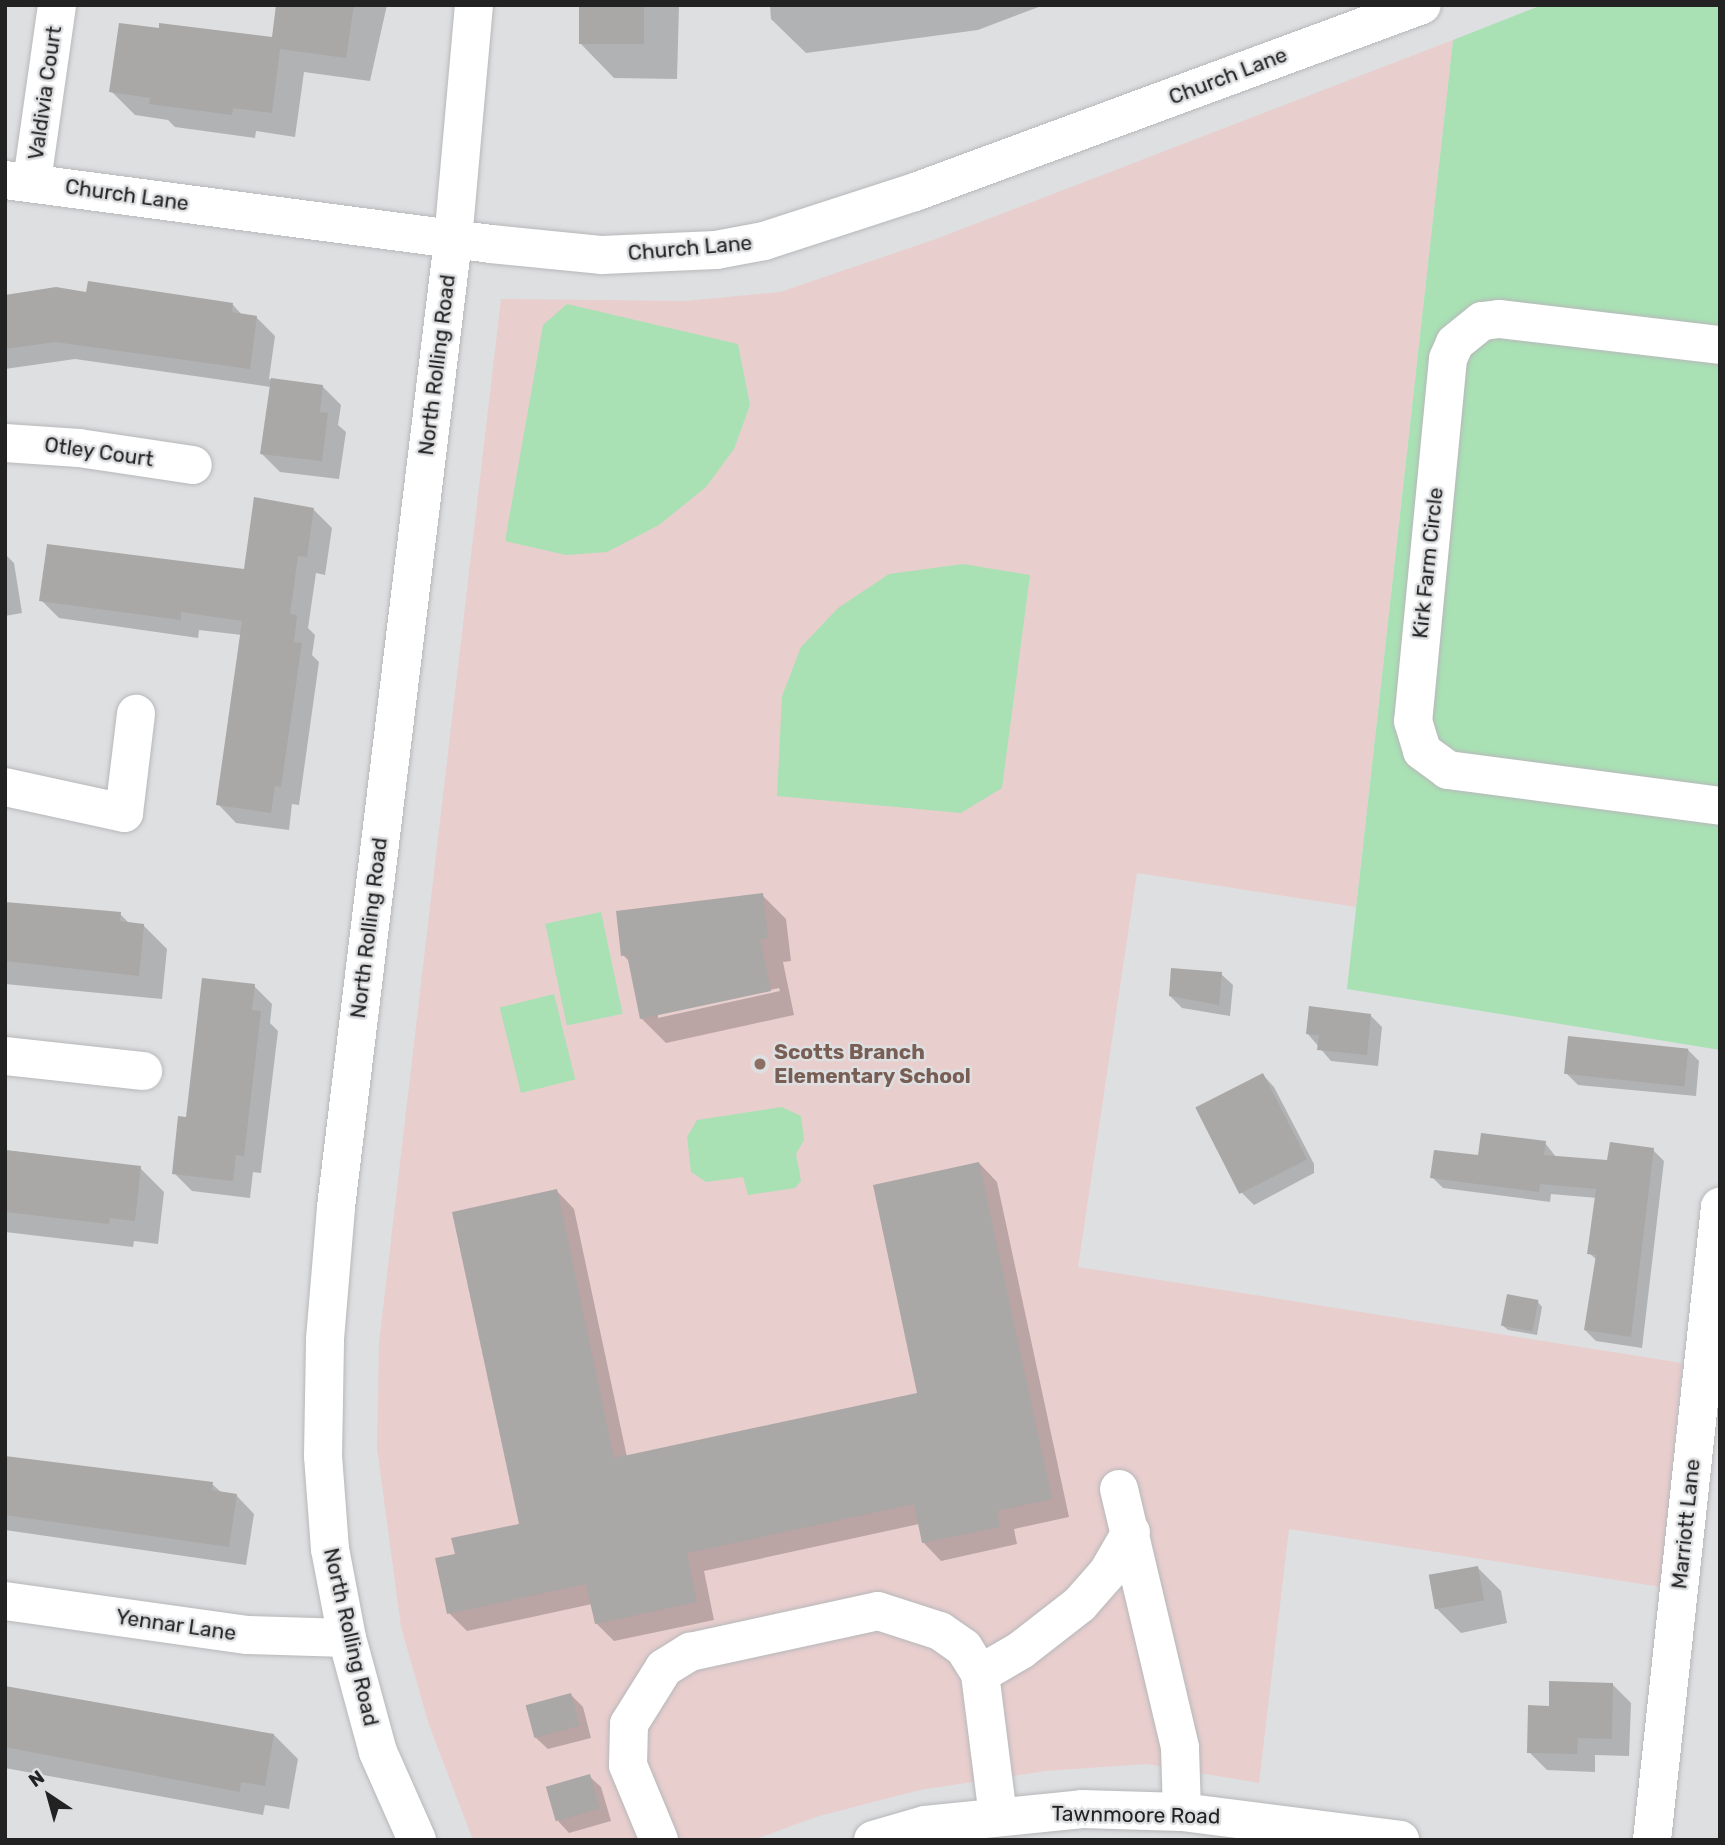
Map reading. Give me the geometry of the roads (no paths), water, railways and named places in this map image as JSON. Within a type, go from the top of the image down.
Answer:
[{"type":"street","name":"Valdivia Court","points":[[19,181],[57,5]]},
{"type":"street","name":"North Rolling Road","points":[[417,1840],[378,1752],[347,1638],[330,1549],[325,1483],[325,1339],[336,1207],[453,240],[474,5]]},
{"type":"street","name":"Church Lane","points":[[19,181],[453,240],[602,255],[666,255],[764,241],[927,188],[1422,5]]},
{"type":"street","name":"Kirk Farm Circle","points":[[1720,345],[1499,319],[1482,321],[1455,343],[1448,359],[1413,721],[1422,751],[1448,770],[1720,806]]},
{"type":"street","name":"Otley Court","points":[[5,443],[79,448],[193,466]]},
{"type":"street","points":[[5,787],[124,813],[136,714]]},
{"type":"street","points":[[5,1056],[143,1070]]},
{"type":"street","name":"Marriott Lane","points":[[1653,1840],[1720,1207]]},
{"type":"street","points":[[1119,1489],[1180,1748],[1182,1812]]},
{"type":"street","points":[[980,1674],[1021,1650],[1080,1604],[1108,1572],[1131,1532]]},
{"type":"street","name":"Yennar Lane","points":[[5,1601],[248,1635],[347,1638]]},
{"type":"street","points":[[659,1840],[628,1765],[629,1724],[643,1694],[664,1668],[690,1652],[878,1611],[940,1631],[964,1648],[980,1674],[998,1816]]},
{"type":"street","name":"Tawnmoore Road","points":[[873,1840],[925,1825],[1082,1810],[1182,1812],[1400,1840]]},
{"type":"place","name":"Scotts Branch Elementary School","points":[[760,1064]]}]
